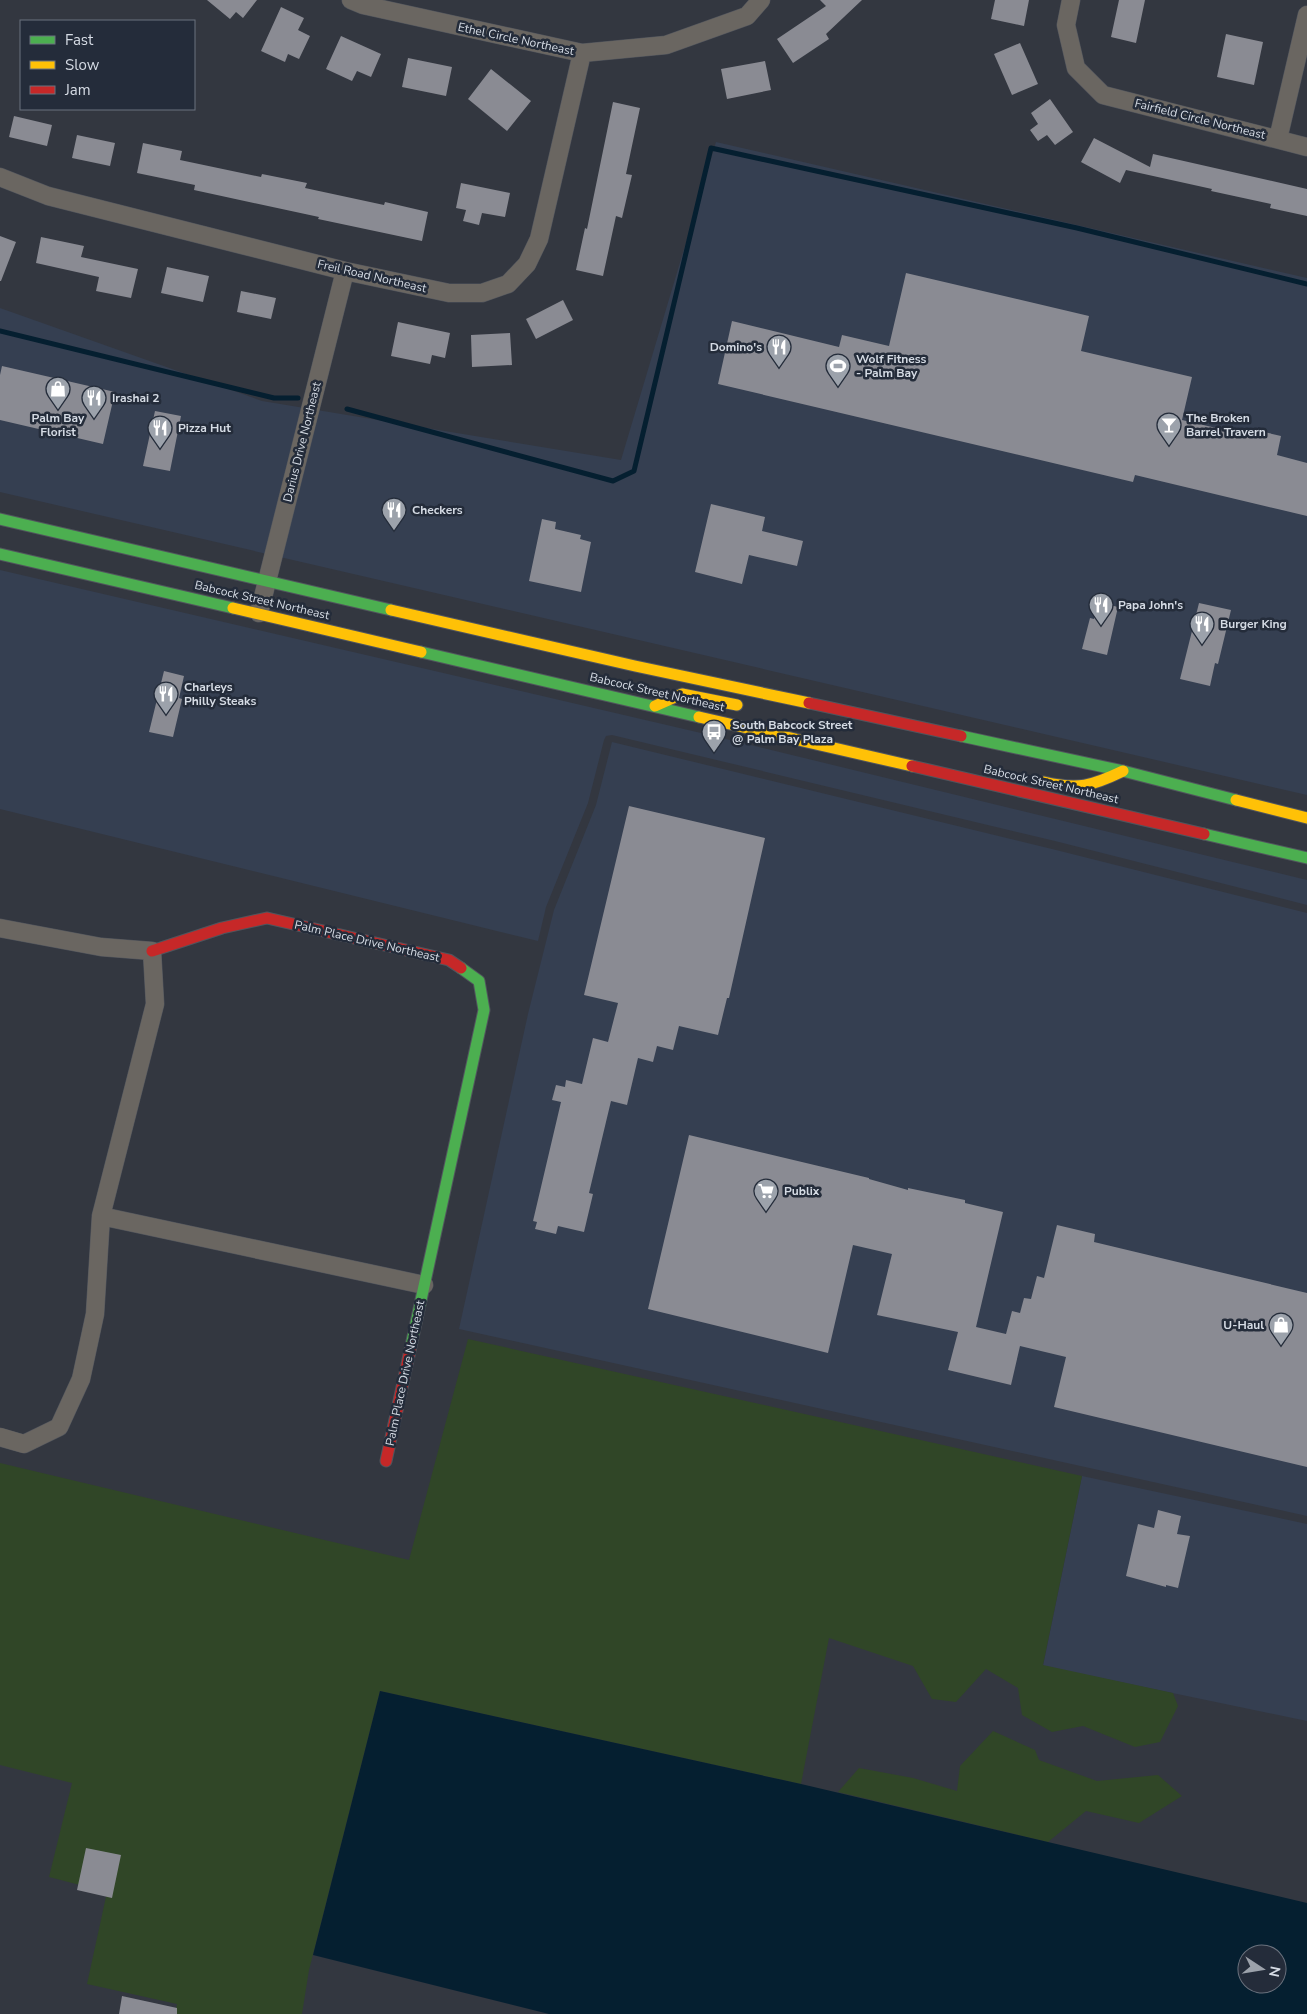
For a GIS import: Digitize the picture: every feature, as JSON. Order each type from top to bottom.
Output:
[{"type":"main road","name":"Babcock Street Northeast","points":[[0,519],[267,580],[642,672],[783,697],[1123,771],[1307,818]]},
{"type":"main road","name":"Babcock Street Northeast","points":[[0,554],[1307,858]]},
{"type":"main road","points":[[556,682],[572,681],[619,687]]},
{"type":"main road","points":[[655,706],[682,694],[752,706],[783,697]]},
{"type":"main road","points":[[1030,779],[1065,787],[1097,784],[1123,771]]},
{"type":"main road","points":[[947,774],[986,772]]},
{"type":"main road","name":"Palm Place Drive Northeast","points":[[152,951],[222,928],[268,918],[450,960],[479,981],[484,1010],[386,1461]]},
{"type":"street","name":"Ethel Circle Northeast","points":[[351,0],[362,6],[582,53],[666,45],[747,16],[761,0]]},
{"type":"street","name":"Fairfield Circle Northeast","points":[[1071,0],[1066,25],[1076,68],[1103,95],[1278,139],[1307,15]]},
{"type":"street","name":"Freil Road Northeast","points":[[0,177],[48,196],[345,271],[449,293],[482,293],[508,284],[527,264],[539,239],[582,53]]},
{"type":"street","points":[[1278,139],[1307,147]]},
{"type":"street","name":"Darius Drive Northeast","points":[[258,613],[345,271]]},
{"type":"street","name":"Palm Place Drive Northeast","points":[[0,928],[101,948],[152,951]]},
{"type":"street","points":[[0,1437],[24,1444],[59,1427],[81,1379],[95,1314],[101,1216],[154,1004],[152,951]]},
{"type":"street","name":"Palm Place Drive Northeast","points":[[101,1216],[424,1285]]},
{"type":"shaded area","points":[[716,142],[1307,278],[1307,795],[0,492],[0,308],[262,401],[621,460]]},
{"type":"shaded area","points":[[0,570],[701,733],[1307,880],[1307,905],[1055,841],[612,735],[606,736],[604,740],[588,803],[546,907],[538,941],[0,809]]},
{"type":"shaded area","points":[[612,742],[1307,913],[1307,1516],[459,1329],[528,1014],[554,910],[596,805]]},
{"type":"shaded area","points":[[1082,1476],[1307,1524],[1307,1721],[1043,1666]]},
{"type":"shaded area","points":[[380,1691],[801,1784],[1307,1903],[1307,2014],[549,2014],[313,1955]]},
{"type":"green space","points":[[468,1339],[1082,1476],[1043,1665],[1173,1693],[1178,1706],[1160,1742],[1135,1747],[1083,1726],[1052,1732],[1022,1715],[1018,1688],[986,1669],[956,1702],[932,1699],[913,1666],[829,1638],[801,1784],[380,1691],[309,1970],[302,2014],[175,2014],[177,2004],[87,1984],[107,1892],[49,1877],[72,1783],[0,1765],[0,1463],[409,1560]]},
{"type":"green space","points":[[993,1731],[1035,1750],[1039,1760],[1097,1781],[1158,1775],[1182,1796],[1139,1823],[1086,1811],[1048,1842],[838,1792],[859,1768],[913,1778],[957,1791],[960,1766]]},
{"type":"building","points":[[207,0],[257,0],[243,18],[236,12],[230,19]]},
{"type":"building","points":[[820,0],[862,0],[826,34],[829,39],[793,63],[777,39],[826,6]]},
{"type":"building","points":[[995,0],[1029,0],[1024,26],[991,19]]},
{"type":"building","points":[[1119,0],[1145,0],[1136,43],[1111,37]]},
{"type":"building","points":[[281,7],[304,18],[298,30],[310,36],[299,59],[288,54],[285,62],[261,51]]},
{"type":"building","points":[[1226,34],[1263,42],[1254,85],[1217,77]]},
{"type":"building","points":[[341,36],[381,54],[371,77],[357,71],[352,81],[326,69]]},
{"type":"building","points":[[1020,43],[1038,84],[1012,95],[994,54]]},
{"type":"building","points":[[408,58],[452,67],[446,96],[402,87]]},
{"type":"building","points":[[765,61],[771,90],[727,99],[721,69]]},
{"type":"building","points":[[491,69],[531,101],[507,131],[468,99]]},
{"type":"building","points":[[1050,99],[1073,132],[1055,145],[1047,135],[1038,141],[1030,130],[1038,124],[1031,113]]},
{"type":"building","points":[[613,102],[640,108],[626,174],[632,175],[622,218],[616,216],[603,276],[576,270],[585,228],[587,229]]},
{"type":"building","points":[[14,116],[52,125],[47,146],[9,137]]},
{"type":"building","points":[[77,135],[115,143],[110,166],[72,158]]},
{"type":"building","points":[[1094,138],[1150,167],[1153,154],[1307,189],[1307,216],[1270,208],[1271,204],[1211,191],[1212,189],[1126,170],[1120,183],[1081,162]]},
{"type":"building","points":[[143,143],[182,151],[180,160],[261,177],[262,174],[307,183],[305,188],[384,205],[385,202],[428,212],[422,241],[194,190],[195,185],[137,173]]},
{"type":"building","points":[[461,183],[510,193],[505,217],[482,213],[479,225],[463,221],[466,210],[456,208]]},
{"type":"building","points":[[0,236],[16,242],[1,281],[0,281]]},
{"type":"building","points":[[41,237],[84,246],[81,257],[138,269],[131,298],[96,291],[99,277],[36,263]]},
{"type":"building","points":[[167,267],[209,276],[203,302],[161,293]]},
{"type":"building","points":[[906,273],[1089,316],[1081,351],[1192,377],[1182,420],[1259,438],[1260,431],[1281,436],[1277,455],[1307,463],[1307,516],[1135,475],[1133,482],[718,384],[732,321],[839,347],[842,335],[889,346]]},
{"type":"building","points":[[241,291],[276,298],[271,319],[237,312]]},
{"type":"building","points":[[563,300],[573,320],[536,339],[526,319]]},
{"type":"building","points":[[398,322],[450,333],[445,358],[432,355],[430,364],[391,356]]},
{"type":"building","points":[[510,333],[512,365],[472,367],[471,335]]},
{"type":"building","points":[[2,366],[115,392],[103,444],[0,420],[0,375]]},
{"type":"building","points":[[155,411],[181,416],[170,471],[143,466]]},
{"type":"building","points":[[711,504],[765,517],[762,531],[803,541],[797,566],[749,555],[742,584],[695,572]]},
{"type":"building","points":[[542,519],[556,522],[555,529],[581,535],[580,539],[591,542],[581,592],[529,581]]},
{"type":"building","points":[[1098,602],[1118,607],[1107,655],[1082,649],[1090,618],[1094,619]]},
{"type":"building","points":[[1199,603],[1231,610],[1218,664],[1215,663],[1210,686],[1180,679]]},
{"type":"building","name":"Charleys Philly Steaks","points":[[164,671],[184,676],[179,698],[182,699],[173,737],[149,732]]},
{"type":"building","points":[[629,806],[765,838],[729,998],[727,998],[718,1035],[679,1026],[673,1050],[657,1046],[653,1062],[638,1058],[627,1105],[611,1101],[589,1193],[593,1194],[584,1232],[558,1226],[556,1234],[535,1229],[537,1222],[533,1221],[561,1102],[552,1100],[556,1085],[565,1087],[566,1080],[582,1084],[593,1038],[608,1042],[618,1003],[584,995]]},
{"type":"building","points":[[689,1135],[869,1178],[908,1190],[908,1188],[965,1200],[965,1203],[1003,1212],[976,1327],[1006,1334],[1012,1311],[1020,1313],[1024,1298],[1031,1299],[1037,1276],[1044,1278],[1057,1225],[1095,1234],[1094,1242],[1307,1293],[1307,1467],[1054,1407],[1066,1357],[1020,1346],[1011,1385],[948,1370],[958,1332],[877,1315],[892,1254],[853,1245],[828,1353],[648,1309]]},
{"type":"building","points":[[1158,1510],[1181,1516],[1177,1534],[1190,1536],[1178,1588],[1166,1585],[1166,1587],[1126,1576],[1138,1524],[1154,1528]]},
{"type":"building","points":[[86,1848],[121,1855],[112,1898],[77,1890]]},
{"type":"building","points":[[122,1996],[177,2008],[177,2014],[119,2014]]},
{"type":"waterway","points":[[347,409],[613,481],[634,471],[711,148],[1077,228],[1307,284]]},
{"type":"waterway","points":[[0,331],[274,398],[298,398]]},
{"type":"traffic: fast","points":[[0,519],[391,610]]},
{"type":"traffic: fast","points":[[0,554],[233,608]]},
{"type":"traffic: fast","points":[[421,652],[699,717]]},
{"type":"traffic: fast","points":[[961,736],[1123,771],[1236,800]]},
{"type":"traffic: fast","points":[[1204,834],[1307,858]]},
{"type":"traffic: fast","points":[[411,1346],[484,1010],[479,981],[461,968]]},
{"type":"traffic: slow","points":[[233,608],[421,652]]},
{"type":"traffic: slow","points":[[391,610],[635,666],[809,703]]},
{"type":"traffic: slow","points":[[655,706],[682,694],[737,705]]},
{"type":"traffic: slow","points":[[699,717],[912,766]]},
{"type":"traffic: slow","points":[[1044,782],[1066,786],[1085,785],[1123,771]]},
{"type":"traffic: slow","points":[[1236,800],[1307,818]]},
{"type":"traffic: jam","points":[[809,703],[961,736]]},
{"type":"traffic: jam","points":[[912,766],[1204,834]]},
{"type":"traffic: jam","points":[[152,951],[222,928],[267,918],[449,960],[461,968]]},
{"type":"traffic: jam","points":[[386,1461],[411,1346]]},
{"type":"place","name":"Domino's","points":[[779,368]]},
{"type":"place","name":"Wolf Fitness - Palm Bay","points":[[838,387]]},
{"type":"place","name":"Palm Bay Florist","points":[[58,410]]},
{"type":"place","name":"Irashai 2","points":[[94,419]]},
{"type":"place","name":"The Broken Barrel Travern","points":[[1169,446]]},
{"type":"place","name":"Pizza Hut","points":[[160,449]]},
{"type":"place","name":"Checkers","points":[[394,531]]},
{"type":"place","name":"Papa John's","points":[[1101,626]]},
{"type":"place","name":"Burger King","points":[[1202,645]]},
{"type":"place","name":"Charleys Philly Steaks","points":[[166,715]]},
{"type":"place","name":"South Babcock Street @ Palm Bay Plaza","points":[[714,753]]},
{"type":"place","name":"Publix","points":[[766,1212]]},
{"type":"place","name":"U-Haul","points":[[1281,1346]]}]
